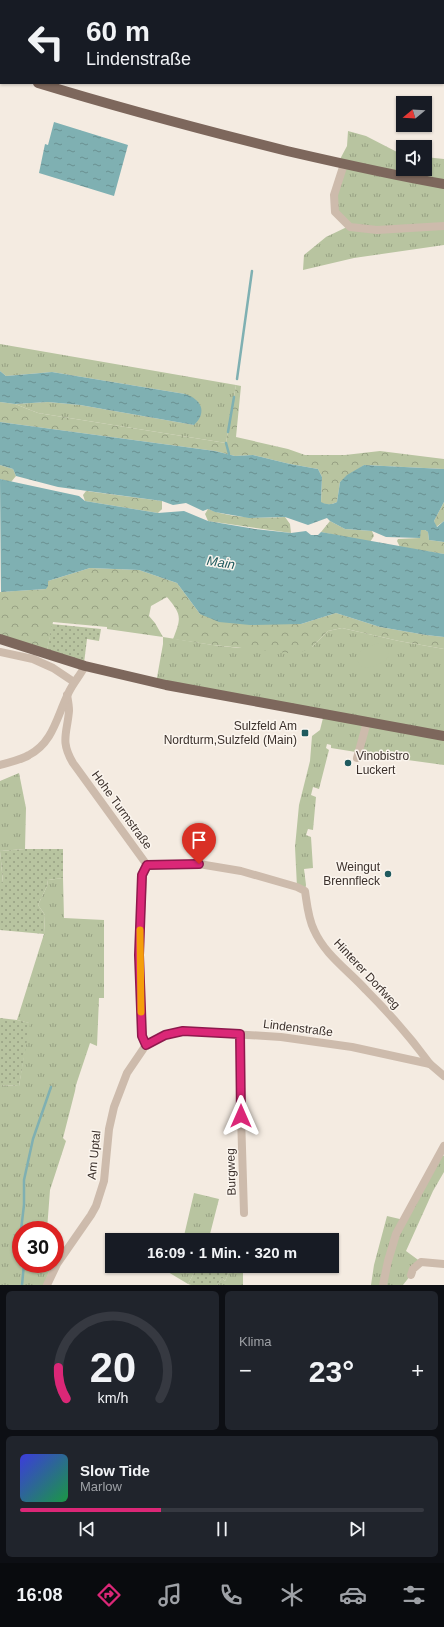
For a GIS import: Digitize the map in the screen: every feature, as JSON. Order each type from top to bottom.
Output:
[{"type":"main road","points":[[41,84],[185,126],[344,164],[444,184]]},
{"type":"main road","points":[[0,639],[85,666],[174,686],[444,736]]},
{"type":"street","points":[[344,164],[334,194],[335,212],[350,226],[377,230],[444,226]]},
{"type":"street","points":[[0,652],[33,659],[53,668],[74,682]]},
{"type":"street","points":[[0,765],[29,755],[41,747],[50,737],[67,695],[85,666]]},
{"type":"street","name":"Hohe Turmstraße","points":[[67,695],[69,709],[64,740],[66,750],[73,763],[147,865],[199,864],[241,871],[297,887],[305,891]]},
{"type":"street","points":[[357,758],[366,722]]},
{"type":"street","points":[[146,1045],[142,1036],[139,955],[142,875],[147,865]]},
{"type":"street","name":"Hinterer Dorfweg","points":[[305,891],[312,926],[327,951],[366,989],[430,1064]]},
{"type":"street","name":"Lindenstraße","points":[[146,1045],[165,1035],[183,1031],[281,1037],[352,1047],[430,1064],[444,1076]]},
{"type":"street","name":"Burgweg","points":[[240,1034],[244,1213]]},
{"type":"street","name":"Am Uptal","points":[[47,1285],[57,1264],[96,1206],[104,1181],[109,1129],[114,1107],[127,1073],[146,1045]]},
{"type":"street","points":[[383,1285],[396,1234],[444,1148]]},
{"type":"street","points":[[411,1275],[413,1269],[421,1262],[444,1264]]},
{"type":"green space","points":[[348,131],[366,136],[396,151],[396,176],[432,176],[432,158],[444,159],[444,245],[354,258],[303,270],[304,255],[326,237],[349,226],[335,212],[334,195],[344,164],[338,163],[347,146]]},
{"type":"green space","points":[[0,344],[236,385],[226,443],[38,413],[15,404],[48,402],[80,405],[194,425],[185,394],[52,372],[6,376],[0,371]]},
{"type":"green space","points":[[236,385],[241,386],[236,437],[288,449],[305,455],[345,455],[380,451],[444,459],[444,469],[364,465],[340,482],[337,502],[328,504],[321,503],[322,477],[318,469],[253,455],[235,456],[215,451],[0,422],[0,402],[15,404],[38,413],[226,443]]},
{"type":"green space","points":[[0,465],[13,469],[16,476],[11,482],[0,479]]},
{"type":"green space","points":[[86,491],[162,501],[162,509],[158,513],[85,501],[83,495]]},
{"type":"green space","points":[[444,502],[444,521],[436,527],[434,521]]},
{"type":"green space","points":[[208,509],[227,515],[256,518],[285,517],[290,524],[291,533],[208,521],[205,514]]},
{"type":"green space","points":[[330,521],[345,529],[372,531],[374,536],[370,542],[321,532]]},
{"type":"green space","points":[[421,530],[428,532],[429,540],[444,542],[444,554],[400,547],[397,541],[398,539],[419,538]]},
{"type":"green space","points":[[90,568],[139,570],[177,583],[200,614],[301,624],[336,613],[380,627],[444,637],[444,649],[399,641],[342,628],[328,631],[312,647],[297,654],[173,639],[178,626],[179,616],[167,597],[151,606],[149,616],[163,637],[107,629],[107,627],[53,622],[47,651],[0,636],[0,592],[46,589],[48,581]]},
{"type":"green space","points":[[52,624],[101,629],[99,641],[87,639],[84,663],[47,651]]},
{"type":"green space","points":[[342,628],[399,641],[444,649],[444,765],[393,758],[394,752],[388,751],[387,757],[331,748],[331,745],[327,744],[326,748],[329,750],[319,789],[313,787],[311,795],[316,797],[313,830],[308,829],[306,835],[311,837],[313,868],[304,869],[306,885],[305,891],[297,887],[295,847],[299,805],[310,761],[312,736],[320,730],[324,714],[156,683],[163,637],[239,648],[312,647],[328,631]]},
{"type":"green space","points":[[378,643],[383,644],[386,647],[389,656],[377,665],[365,668],[362,667],[357,659],[360,652],[365,648]]},
{"type":"green space","points":[[19,773],[26,808],[25,849],[0,851],[0,781]]},
{"type":"green space","points":[[25,849],[63,849],[63,878],[48,880],[47,886],[38,905],[45,915],[44,934],[0,930],[0,883],[3,882],[0,851]]},
{"type":"green space","points":[[0,851],[3,883],[0,883]]},
{"type":"green space","points":[[63,878],[64,918],[104,920],[104,998],[99,998],[97,1046],[90,1043],[76,1085],[63,1138],[66,1141],[50,1190],[48,1221],[12,1221],[12,1273],[49,1273],[44,1285],[0,1285],[0,1085],[19,1086],[29,1023],[17,1020],[44,934],[45,915],[38,905],[47,886],[48,880]]},
{"type":"green space","points":[[0,1018],[30,1023],[19,1086],[0,1085]]},
{"type":"green space","points":[[441,1154],[444,1156],[444,1172],[433,1191],[406,1251],[421,1262],[403,1285],[371,1285],[374,1265],[387,1216],[404,1220]]},
{"type":"green space","points":[[194,1193],[219,1199],[210,1233],[185,1233]]},
{"type":"green space","points":[[170,1273],[194,1273],[188,1284]]},
{"type":"green space","points":[[194,1273],[229,1273],[225,1281],[222,1278],[217,1285],[188,1284]]},
{"type":"green space","points":[[229,1273],[243,1273],[243,1285],[217,1285],[222,1278],[225,1281]]},
{"type":"water","points":[[54,122],[128,145],[114,196],[39,173],[45,144],[48,145]]},
{"type":"water","points":[[0,371],[6,376],[52,372],[185,394],[191,396],[199,403],[202,411],[194,425],[80,405],[48,402],[15,404],[0,402]]},
{"type":"water","points":[[0,422],[215,451],[235,456],[253,455],[318,469],[322,477],[321,502],[327,504],[337,502],[340,482],[347,475],[364,465],[444,469],[444,502],[434,521],[437,527],[444,521],[444,542],[429,540],[428,532],[425,530],[421,530],[420,538],[386,537],[372,531],[345,529],[327,518],[308,525],[285,517],[249,518],[215,512],[208,509],[203,511],[186,503],[173,505],[162,501],[58,487],[16,476],[13,469],[0,465]]},
{"type":"water","name":"Main","points":[[0,479],[79,496],[85,501],[158,513],[184,511],[208,521],[255,529],[291,533],[306,531],[311,535],[318,535],[321,532],[444,554],[444,637],[380,627],[336,613],[301,624],[250,625],[219,622],[200,614],[177,583],[139,570],[90,568],[48,581],[48,586],[46,589],[1,592]]},
{"type":"waterway","points":[[237,379],[252,271]]},
{"type":"waterway","points":[[228,432],[234,397]]},
{"type":"waterway","points":[[226,443],[229,454]]},
{"type":"waterway","points":[[22,1221],[24,1180],[33,1139],[51,1087]]},
{"type":"waterway","points":[[22,1285],[23,1273]]},
{"type":"slow traffic","points":[[140,930],[139,955],[141,1012]]},
{"type":"place","name":"Sulzfeld Am Nordturm,Sulzfeld (Main)","points":[[305,733]]},
{"type":"place","name":"Vinobistro Luckert","points":[[348,763]]},
{"type":"place","name":"Weingut Brennfleck","points":[[388,874]]},
{"type":"route","points":[[199,864],[147,865],[142,875],[139,955],[142,1036],[146,1045],[165,1035],[183,1031],[240,1034],[241,1116]]}]
